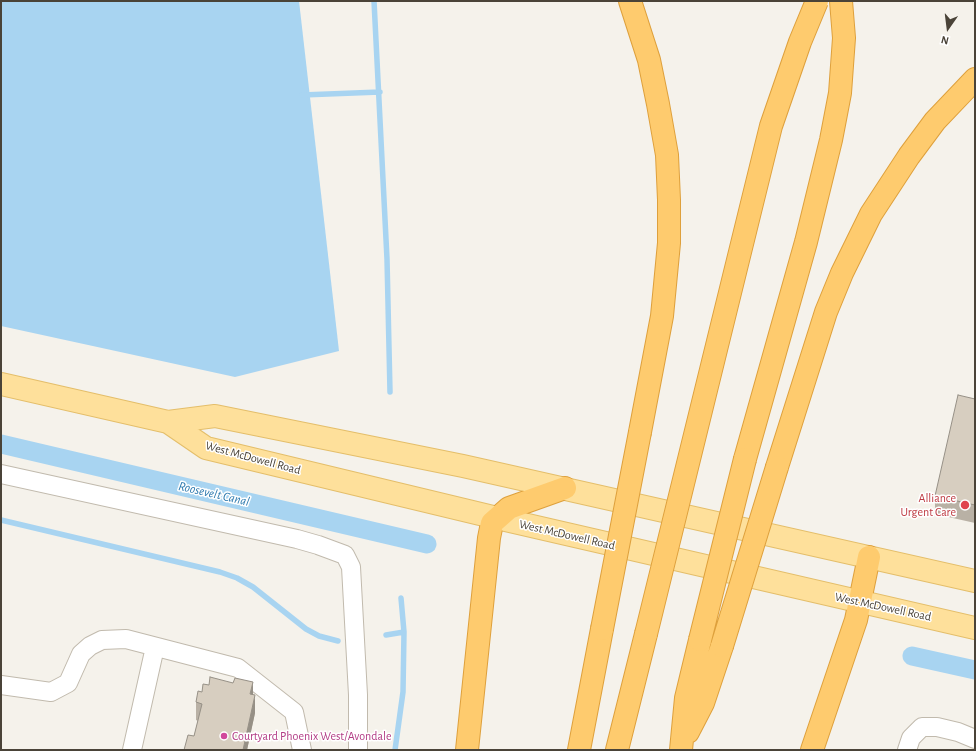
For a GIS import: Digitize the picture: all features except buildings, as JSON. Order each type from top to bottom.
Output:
[{"type":"highway","points":[[579,750],[662,316],[669,243],[667,155],[649,60],[630,1]]},
{"type":"highway","points":[[617,750],[771,126],[795,55],[817,1]]},
{"type":"highway","points":[[681,748],[686,698],[700,640],[745,459],[806,242],[831,140],[840,93],[844,38],[841,1]]},
{"type":"highway","points":[[681,748],[702,703],[722,646],[826,312],[842,273],[871,214],[909,156],[935,121],[975,79]]},
{"type":"highway","points":[[467,750],[489,538],[492,523],[509,508],[565,488]]},
{"type":"highway","points":[[812,750],[856,620],[869,557]]},
{"type":"main road","name":"West McDowell Road","points":[[1,384],[168,422],[215,416],[565,488],[975,581]]},
{"type":"main road","name":"West McDowell Road","points":[[168,422],[206,448],[497,518],[975,628]]},
{"type":"lane","points":[[1,474],[297,539],[345,555],[351,567],[358,695],[358,750]]},
{"type":"lane","points":[[1,685],[51,692],[68,683],[81,654],[90,646],[102,640],[126,639],[238,668],[294,712],[302,750]]},
{"type":"lane","points":[[132,750],[155,646]]},
{"type":"lane","points":[[907,750],[910,738],[922,727],[937,727],[958,732],[975,739]]},
{"type":"water","points":[[1,1],[299,1],[339,351],[235,377],[1,326]]},
{"type":"waterway","points":[[374,1],[387,259],[390,392]]},
{"type":"waterway","points":[[302,95],[380,92]]},
{"type":"waterway","name":"Roosevelt Canal","points":[[1,444],[427,544]]},
{"type":"waterway","points":[[1,520],[220,572],[237,578],[253,587],[306,629],[319,636],[338,641]]},
{"type":"waterway","points":[[395,750],[403,692],[404,632],[401,598]]},
{"type":"waterway","points":[[386,635],[404,632]]},
{"type":"waterway","name":"Roosevelt Canal","points":[[912,656],[975,670]]},
{"type":"place","name":"Alliance Urgent Care","points":[[965,505]]},
{"type":"place","name":"Courtyard Phoenix West/Avondale","points":[[224,736]]}]
